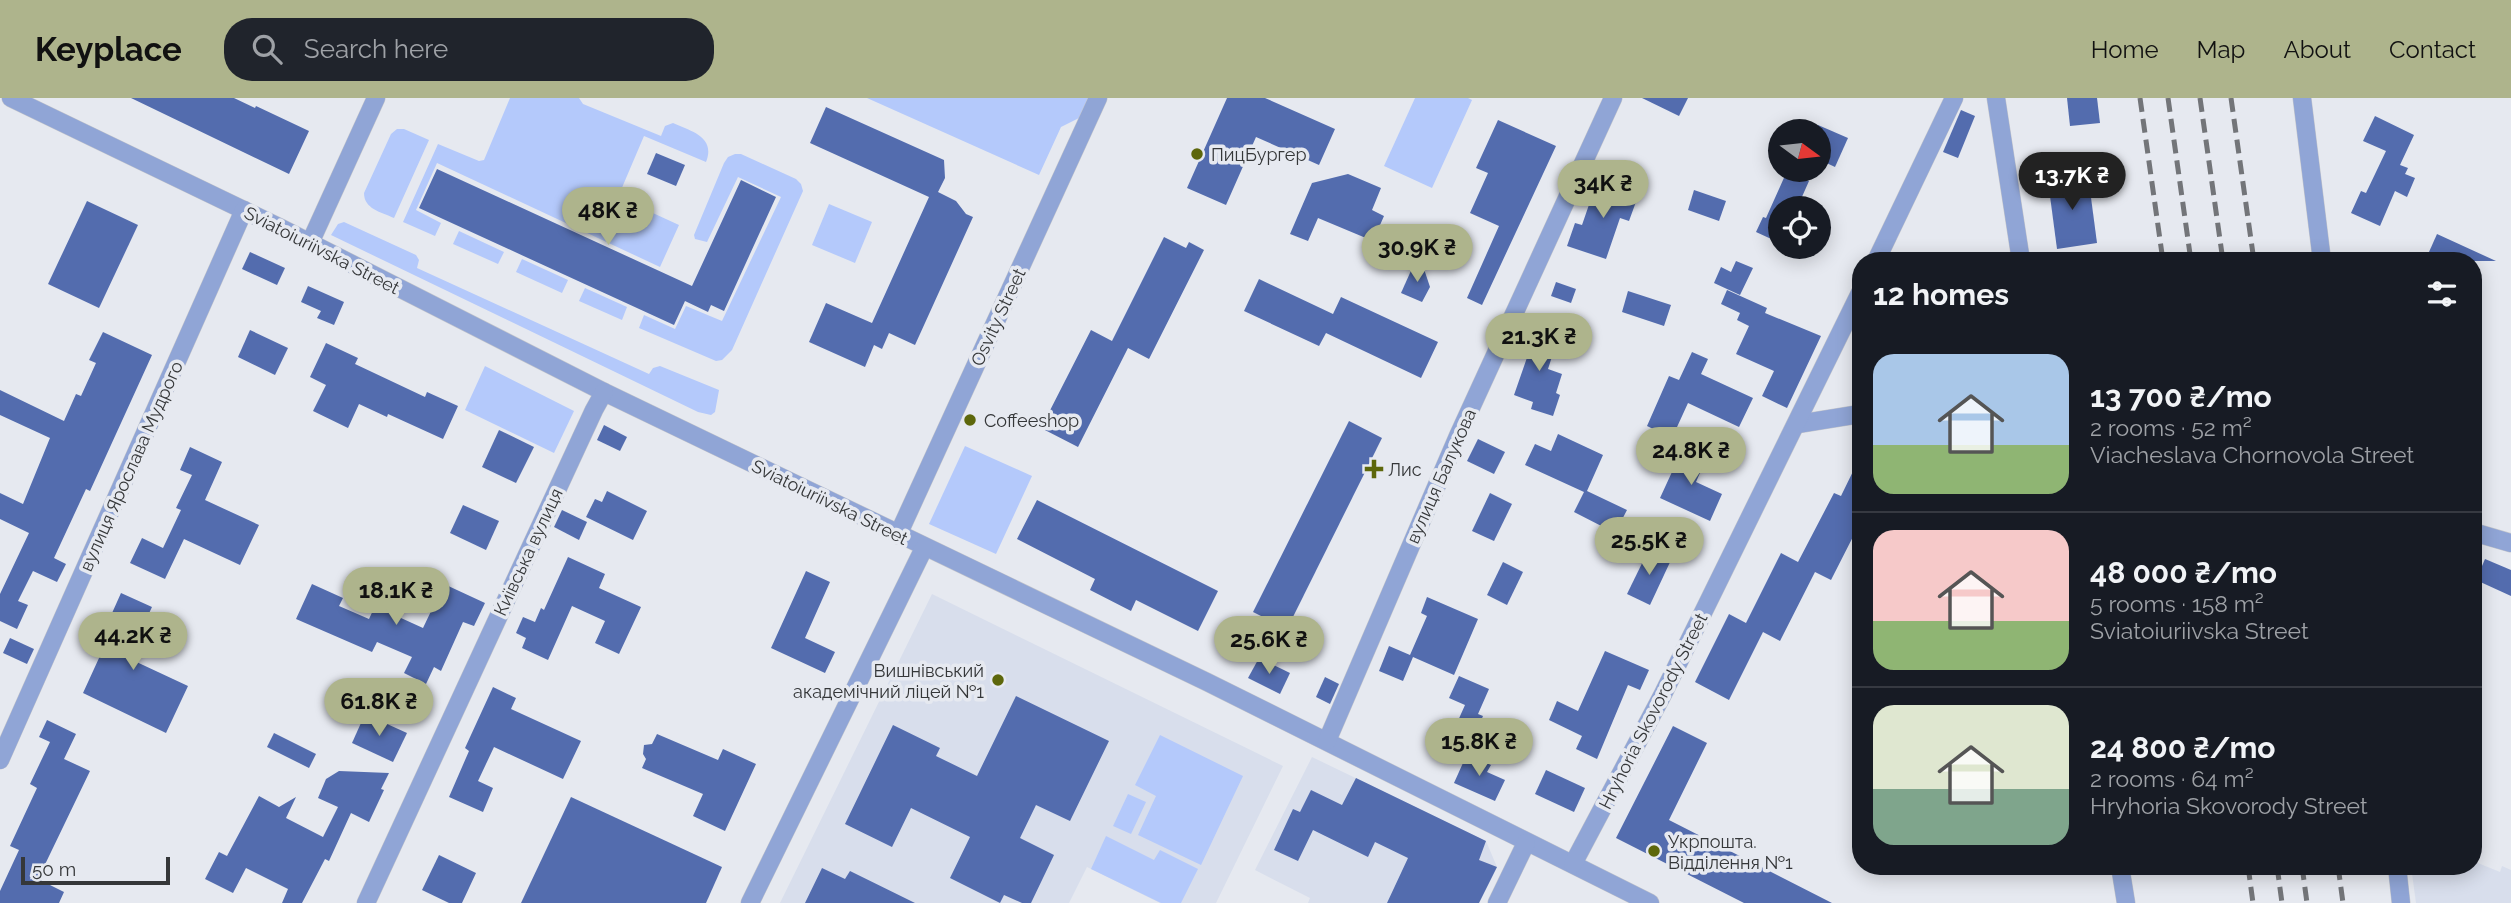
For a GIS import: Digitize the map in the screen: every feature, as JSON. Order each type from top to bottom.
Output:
[{"type":"street","name":"Sviatoiuriivska Street","points":[[12,98],[244,210],[604,392],[1327,741],[1650,903]]},
{"type":"street","points":[[310,243],[376,98]]},
{"type":"street","name":"Osvity Street","points":[[898,535],[1098,98]]},
{"type":"street","name":"вулиця Балукова","points":[[1327,741],[1458,436],[1613,98]]},
{"type":"street","points":[[1880,252],[1954,98]]},
{"type":"street","points":[[1996,98],[2020,252]]},
{"type":"street","points":[[2302,98],[2321,252]]},
{"type":"street","name":"вулиця Ярослава Мудрого","points":[[0,760],[244,210]]},
{"type":"street","name":"Hryhoria Skovorody Street","points":[[1573,864],[1663,694],[1852,310]]},
{"type":"street","name":"Київська вулиця","points":[[366,903],[604,392]]},
{"type":"street","points":[[1798,424],[1852,415]]},
{"type":"street","points":[[2482,535],[2511,543]]},
{"type":"street","points":[[750,903],[924,548]]},
{"type":"street","points":[[1497,903],[1526,843]]},
{"type":"street","points":[[2121,875],[2126,903]]},
{"type":"street","points":[[2398,875],[2401,903]]},
{"type":"shaded area","points":[[510,98],[579,98],[583,104],[661,136],[665,126],[673,123],[694,132],[705,141],[708,146],[706,162],[644,136],[618,197],[679,225],[660,267],[437,163],[416,210],[441,223],[435,236],[403,222],[438,144],[479,161],[484,160]]},
{"type":"shaded area","points":[[867,98],[1088,98],[1079,118],[1061,127],[1039,175]]},
{"type":"shaded area","points":[[1415,98],[1472,100],[1432,188],[1384,166]]},
{"type":"shaded area","points":[[397,129],[404,129],[429,140],[394,218],[370,206],[364,193],[391,134]]},
{"type":"shaded area","points":[[741,154],[796,179],[803,191],[732,350],[722,360],[716,361],[639,328],[644,315],[675,329],[686,306],[722,321],[781,197],[738,177],[707,242],[695,239],[694,235],[724,163],[728,157]]},
{"type":"shaded area","points":[[829,204],[872,222],[855,263],[812,245]]},
{"type":"shaded area","points":[[344,222],[416,255],[419,260],[417,268],[649,374],[653,368],[660,366],[719,390],[715,412],[711,415],[698,412],[331,235],[338,224]]},
{"type":"shaded area","points":[[459,231],[504,252],[498,264],[453,244]]},
{"type":"shaded area","points":[[522,259],[568,280],[562,293],[516,272]]},
{"type":"shaded area","points":[[585,288],[627,307],[622,320],[579,301]]},
{"type":"shaded area","points":[[485,366],[574,411],[554,453],[465,410]]},
{"type":"shaded area","points":[[965,446],[1032,476],[996,554],[929,524]]},
{"type":"shaded area","name":"Вишнівський академічний ліцей №1","points":[[932,594],[1283,766],[1216,903],[1160,903],[1087,867],[1069,903],[780,903]]},
{"type":"shaded area","points":[[1160,735],[1243,776],[1201,865],[1138,835],[1156,796],[1135,785]]},
{"type":"shaded area","points":[[1312,757],[1486,841],[1497,867],[1479,903],[1308,903],[1310,898],[1255,870]]},
{"type":"shaded area","points":[[1128,794],[1146,802],[1131,834],[1113,826]]},
{"type":"shaded area","points":[[1106,836],[1154,860],[1160,850],[1198,869],[1181,903],[1161,903],[1091,869]]},
{"type":"shaded area","points":[[2482,865],[2500,872],[2502,866],[2511,870],[2511,903],[2416,903],[2412,875],[2482,875]]},
{"type":"building","points":[[131,98],[234,98],[309,131],[289,174]]},
{"type":"building","points":[[1227,98],[1265,98],[1335,129],[1319,165],[1256,137],[1226,205],[1187,188]]},
{"type":"building","points":[[1642,98],[1688,98],[1679,116]]},
{"type":"building","points":[[2067,98],[2097,98],[2100,123],[2070,126]]},
{"type":"building","points":[[826,107],[944,160],[945,178],[938,192],[956,201],[966,214],[973,217],[915,345],[889,333],[882,349],[874,345],[865,367],[809,342],[826,303],[872,323],[929,197],[810,143]]},
{"type":"building","points":[[1961,110],[1975,116],[1958,158],[1943,152]]},
{"type":"building","points":[[2375,116],[2414,135],[2400,165],[2408,168],[2405,174],[2415,178],[2407,197],[2395,191],[2380,226],[2351,213],[2361,191],[2366,193],[2386,151],[2363,141]]},
{"type":"building","points":[[1498,120],[1556,146],[1482,305],[1467,298],[1499,226],[1470,213],[1488,173],[1476,168]]},
{"type":"building","points":[[1831,131],[1848,138],[1835,167],[1831,165]]},
{"type":"building","points":[[656,153],[685,165],[676,186],[647,174]]},
{"type":"building","points":[[437,169],[692,286],[741,180],[776,197],[724,311],[711,305],[708,312],[685,301],[674,325],[419,208]]},
{"type":"building","points":[[1348,174],[1381,188],[1372,210],[1384,216],[1373,241],[1318,218],[1308,241],[1290,234],[1312,183]]},
{"type":"building","points":[[2088,175],[2097,243],[2057,249],[2048,181]]},
{"type":"building","points":[[1612,177],[1630,184],[1626,196],[1637,199],[1629,221],[1620,218],[1606,259],[1567,246],[1575,223],[1582,225],[1592,196],[1604,200]]},
{"type":"building","points":[[1782,182],[1809,182],[1802,196],[1776,196]]},
{"type":"building","points":[[1694,190],[1726,201],[1719,221],[1688,210]]},
{"type":"building","points":[[87,201],[138,225],[99,308],[48,284]]},
{"type":"building","points":[[1768,214],[1768,238],[1756,232],[1763,217],[1766,218]]},
{"type":"building","points":[[2437,234],[2476,252],[2429,252]]},
{"type":"building","points":[[1164,237],[1186,248],[1189,242],[1204,250],[1149,359],[1128,348],[1078,447],[1041,428],[1091,330],[1112,341]]},
{"type":"building","points":[[250,252],[285,268],[277,285],[242,269]]},
{"type":"building","points":[[2482,255],[2496,261],[2482,261]]},
{"type":"building","points":[[1736,261],[1753,268],[1740,295],[1714,283],[1721,267],[1731,272]]},
{"type":"building","points":[[1414,264],[1424,269],[1430,287],[1422,302],[1401,293]]},
{"type":"building","points":[[1259,279],[1333,314],[1341,297],[1438,342],[1421,378],[1326,333],[1319,346],[1244,311]]},
{"type":"building","points":[[1556,282],[1576,289],[1571,303],[1551,296]]},
{"type":"building","points":[[308,286],[344,302],[334,325],[317,318],[321,311],[301,302]]},
{"type":"building","points":[[1727,290],[1767,308],[1765,313],[1821,336],[1787,408],[1762,396],[1774,371],[1736,354],[1749,326],[1737,320],[1740,313],[1721,304]]},
{"type":"building","points":[[1628,291],[1671,305],[1664,326],[1622,312]]},
{"type":"building","points":[[1527,327],[1558,338],[1548,369],[1562,374],[1556,393],[1560,395],[1553,416],[1531,409],[1533,402],[1514,395],[1530,349],[1521,346]]},
{"type":"building","points":[[250,330],[288,348],[275,375],[238,357]]},
{"type":"building","points":[[103,332],[152,355],[90,491],[86,489],[54,558],[66,564],[57,582],[33,571],[18,601],[28,605],[17,629],[0,621],[0,594],[29,533],[0,519],[0,493],[23,504],[50,438],[0,415],[0,390],[64,421],[76,394],[81,396],[96,363],[89,360]]},
{"type":"building","points":[[326,343],[358,358],[355,364],[425,397],[427,392],[458,406],[443,439],[359,404],[348,428],[313,411],[326,385],[310,377]]},
{"type":"building","points":[[1692,352],[1708,359],[1701,374],[1753,398],[1739,427],[1688,403],[1672,438],[1647,426],[1669,376],[1679,380]]},
{"type":"building","points":[[1349,421],[1382,438],[1287,629],[1253,612]]},
{"type":"building","points":[[604,425],[627,437],[620,451],[597,440]]},
{"type":"building","points":[[499,430],[534,447],[516,483],[482,467]]},
{"type":"building","points":[[1558,434],[1603,455],[1587,491],[1627,510],[1615,533],[1574,512],[1584,492],[1525,465],[1535,444],[1551,451]]},
{"type":"building","points":[[1478,439],[1505,452],[1494,474],[1467,461]]},
{"type":"building","points":[[190,447],[222,462],[205,500],[259,525],[240,565],[184,539],[165,579],[130,563],[142,538],[163,548],[181,510],[176,508],[192,475],[180,470]]},
{"type":"building","points":[[1683,448],[1706,459],[1696,482],[1722,494],[1710,521],[1660,498]]},
{"type":"building","points":[[1852,473],[1852,539],[1831,580],[1815,572],[1780,641],[1763,632],[1729,700],[1695,682],[1729,614],[1746,623],[1781,553],[1798,562],[1834,493],[1841,496]]},
{"type":"building","points":[[607,491],[647,511],[633,540],[586,517],[595,499],[602,502]]},
{"type":"building","points":[[1490,493],[1512,504],[1494,541],[1472,531]]},
{"type":"building","points":[[1037,500],[1218,591],[1198,631],[1136,600],[1131,611],[1090,590],[1095,579],[1017,539]]},
{"type":"building","points":[[463,505],[499,521],[486,550],[450,533]]},
{"type":"building","points":[[562,510],[587,522],[579,540],[554,527]]},
{"type":"building","points":[[1649,549],[1671,560],[1650,605],[1627,594]]},
{"type":"building","points":[[568,557],[605,574],[599,588],[641,607],[619,654],[595,643],[605,621],[572,606],[548,660],[522,648],[526,638],[516,633],[523,617],[535,622],[541,608],[544,610]]},
{"type":"building","points":[[2485,559],[2511,570],[2511,596],[2482,583]]},
{"type":"building","points":[[1503,562],[1523,572],[1507,605],[1487,595]]},
{"type":"building","points":[[806,571],[830,582],[805,638],[835,652],[825,673],[771,648]]},
{"type":"building","points":[[312,584],[343,598],[339,606],[369,619],[376,604],[423,628],[444,584],[485,603],[474,626],[463,622],[441,671],[434,667],[426,684],[404,673],[412,657],[377,642],[372,652],[296,619]]},
{"type":"building","points":[[121,593],[152,607],[128,658],[188,686],[166,733],[83,693],[110,634],[104,631]]},
{"type":"building","points":[[1427,597],[1478,619],[1454,675],[1413,657],[1403,681],[1379,671],[1389,646],[1410,655],[1427,616],[1421,613]]},
{"type":"building","points":[[10,638],[34,649],[27,664],[3,653]]},
{"type":"building","points":[[1605,651],[1649,670],[1640,690],[1628,685],[1597,759],[1576,749],[1582,736],[1549,720],[1557,701],[1578,711]]},
{"type":"building","points":[[1259,658],[1290,673],[1280,694],[1248,678]]},
{"type":"building","points":[[1459,676],[1489,689],[1478,714],[1483,716],[1464,761],[1444,752],[1465,705],[1449,698]]},
{"type":"building","points":[[1325,677],[1339,684],[1330,704],[1316,697]]},
{"type":"building","points":[[493,687],[516,698],[511,709],[581,741],[563,779],[494,747],[478,781],[493,788],[483,812],[449,797],[469,751],[465,748]]},
{"type":"building","points":[[1016,696],[1109,741],[1070,821],[1036,805],[1020,838],[1054,855],[1031,903],[1022,903],[1004,895],[1000,903],[950,878],[970,837],[911,808],[892,847],[845,824],[893,725],[940,748],[936,756],[977,776]]},
{"type":"building","points":[[365,714],[407,733],[393,762],[352,743]]},
{"type":"building","points":[[47,720],[76,734],[64,759],[90,771],[38,879],[64,892],[59,903],[0,903],[0,891],[19,850],[10,846],[37,788],[30,784],[50,742],[39,737]]},
{"type":"building","points":[[1673,726],[1707,743],[1669,820],[1832,903],[1744,903],[1616,838]]},
{"type":"building","points":[[274,733],[316,754],[309,768],[267,747]]},
{"type":"building","points":[[657,734],[718,760],[723,749],[756,764],[725,831],[693,816],[703,794],[642,768],[646,759],[643,754],[644,745],[652,744]]},
{"type":"building","points":[[1467,754],[1491,765],[1487,772],[1505,780],[1495,801],[1454,783]]},
{"type":"building","points":[[1546,770],[1585,788],[1574,812],[1535,794]]},
{"type":"building","points":[[339,771],[389,773],[369,822],[351,813],[329,861],[325,859],[302,903],[282,903],[288,889],[246,868],[233,893],[205,879],[219,852],[227,856],[259,796],[279,807],[296,797],[286,818],[323,837],[338,807],[318,798],[326,779]]},
{"type":"building","points":[[1356,778],[1486,841],[1479,860],[1497,867],[1479,903],[1387,903],[1408,858],[1375,842],[1368,857],[1313,830],[1298,861],[1274,850],[1293,809],[1300,812],[1311,790],[1342,805]]},
{"type":"building","points":[[571,797],[722,867],[706,903],[521,903]]},
{"type":"building","points":[[439,855],[476,873],[462,903],[449,903],[422,890]]},
{"type":"building","points":[[822,868],[845,879],[850,871],[915,903],[805,903]]},
{"type":"railway","points":[[2140,98],[2162,252]]},
{"type":"railway","points":[[2168,98],[2190,252]]},
{"type":"railway","points":[[2200,98],[2222,252]]},
{"type":"railway","points":[[2231,98],[2253,252]]},
{"type":"railway","points":[[2249,875],[2253,903]]},
{"type":"railway","points":[[2278,875],[2282,903]]},
{"type":"railway","points":[[2303,875],[2307,903]]},
{"type":"railway","points":[[2339,875],[2343,903]]},
{"type":"place","name":"ПицБургер","points":[[1197,154]]},
{"type":"place","name":"Coffeeshop","points":[[970,420]]},
{"type":"place","name":"Лис","points":[[1374,469]]},
{"type":"place","name":"Вишнівський академічний ліцей №1","points":[[998,680]]},
{"type":"place","name":"Укрпошта. Відділення №1","points":[[1654,851]]}]
